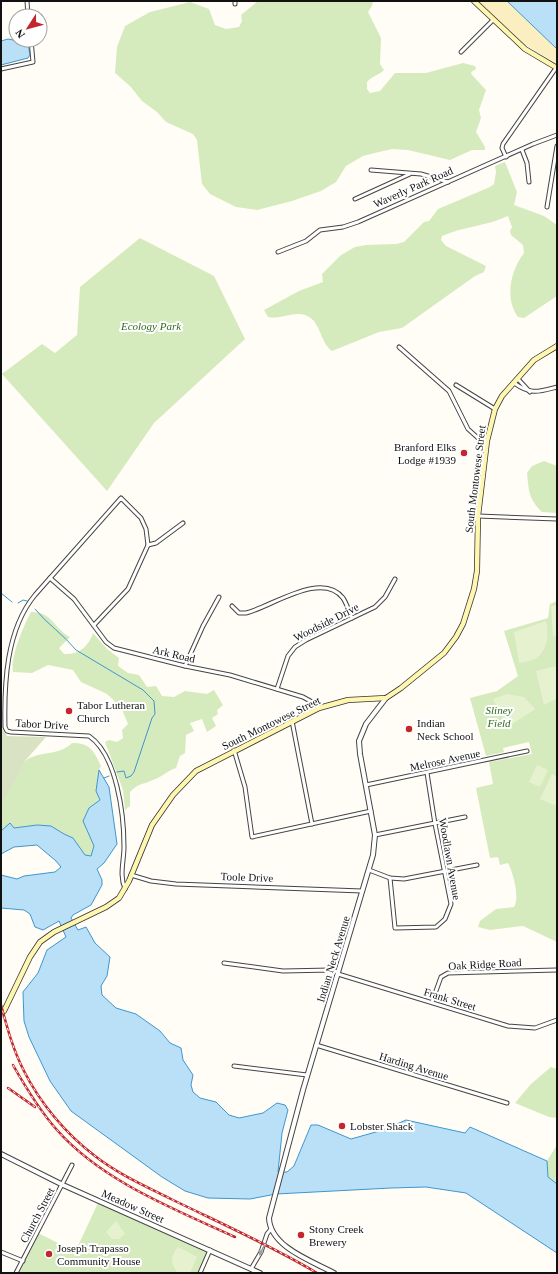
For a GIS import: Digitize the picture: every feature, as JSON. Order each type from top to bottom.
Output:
[{"type":"main road","points":[[474,1],[492,20],[525,49],[556,68]]},
{"type":"main road","name":"South Montowese Street","points":[[4,1011],[32,952],[40,942],[60,929],[110,905],[119,898],[125,889],[148,831],[176,792],[196,771],[234,750],[319,708],[348,700],[386,698],[401,688],[444,653],[458,634],[469,608],[474,589],[477,571],[478,516],[488,441],[495,409],[502,396],[534,360],[557,346]]},
{"type":"street","points":[[462,52],[492,20]]},
{"type":"street","points":[[1,69],[33,62],[32,48]]},
{"type":"street","points":[[506,157],[502,148],[503,144],[556,68]]},
{"type":"street","name":"Waverly Park Road","points":[[278,252],[306,242],[320,230],[337,228],[358,222],[557,136]]},
{"type":"street","points":[[547,207],[557,146]]},
{"type":"street","points":[[522,150],[527,163],[529,182]]},
{"type":"street","points":[[371,170],[421,174],[448,182]]},
{"type":"street","points":[[355,199],[411,174]]},
{"type":"street","points":[[399,347],[449,391],[468,429],[478,438],[488,441]]},
{"type":"street","points":[[516,381],[530,392],[557,387]]},
{"type":"street","points":[[456,385],[495,409]]},
{"type":"street","name":"Tabor Drive","points":[[125,889],[121,875],[124,847],[118,790],[98,742],[89,736],[7,731],[5,727],[4,703],[10,649],[31,599],[121,498],[141,518],[146,529],[148,545]]},
{"type":"street","points":[[478,516],[557,519]]},
{"type":"street","points":[[94,625],[128,589],[148,545],[156,543],[183,522]]},
{"type":"street","name":"Ark Road","points":[[50,578],[74,599],[106,642],[114,648],[185,666],[230,674],[277,688],[309,700],[319,708]]},
{"type":"street","name":"Woodside Drive","points":[[277,688],[288,656],[295,647],[306,640],[370,610],[382,601],[395,578]]},
{"type":"street","points":[[232,606],[239,613],[247,613],[306,590],[323,587],[333,590],[341,597],[352,618]]},
{"type":"street","points":[[185,666],[203,626],[219,597]]},
{"type":"street","name":"Indian Neck Avenue","points":[[251,1269],[271,1230],[269,1218],[307,1075],[374,849],[371,811],[360,754],[359,741],[366,724],[386,698]]},
{"type":"street","points":[[292,721],[312,824]]},
{"type":"street","points":[[234,750],[245,786],[252,837],[371,811]]},
{"type":"street","name":"Melrose Avenue","points":[[366,785],[527,751]]},
{"type":"street","name":"Woodlawn Avenue","points":[[390,878],[394,928],[436,927],[445,919],[451,904],[435,824],[427,773]]},
{"type":"street","points":[[374,835],[465,817]]},
{"type":"street","points":[[369,870],[390,878],[404,880],[477,865]]},
{"type":"street","name":"Toole Drive","points":[[131,875],[151,881],[176,884],[362,891]]},
{"type":"street","name":"Frank Street","points":[[224,963],[283,970],[331,970],[517,1028],[535,1028],[557,1020]]},
{"type":"street","name":"Oak Ridge Road","points":[[432,1002],[441,977],[448,973],[557,970]]},
{"type":"street","name":"Harding Avenue","points":[[316,1045],[507,1103]]},
{"type":"street","points":[[234,1066],[307,1075]]},
{"type":"street","name":"Meadow Street","points":[[1,1154],[63,1185],[260,1273]]},
{"type":"street","name":"Church Street","points":[[16,1273],[63,1185],[72,1165]]},
{"type":"street","points":[[271,1230],[278,1240],[286,1247],[334,1273]]},
{"type":"street","points":[[200,1273],[210,1250]]},
{"type":"street","points":[[1,1252],[23,1261]]},
{"type":"green space","points":[[258,1],[373,1],[368,12],[381,38],[380,64],[384,70],[367,82],[367,89],[370,93],[380,91],[395,73],[426,73],[463,63],[475,66],[476,69],[471,72],[472,75],[486,90],[479,110],[481,118],[476,132],[485,147],[485,150],[472,150],[450,160],[408,150],[392,149],[363,156],[346,166],[336,182],[321,191],[292,201],[257,210],[236,207],[210,194],[202,184],[197,140],[193,134],[166,122],[157,112],[142,101],[130,86],[115,73],[117,47],[125,26],[150,12],[190,2],[209,9],[215,25],[226,29],[239,27],[242,21],[241,15]]},
{"type":"green space","points":[[505,162],[517,192],[514,205],[544,216],[557,225],[557,296],[524,318],[518,317],[511,301],[510,293],[513,276],[519,260],[524,253],[523,245],[511,235],[510,231],[512,227],[508,216],[442,236],[441,240],[446,246],[486,266],[484,272],[475,276],[402,328],[379,332],[332,351],[325,343],[314,322],[305,315],[296,314],[273,318],[268,317],[264,310],[299,291],[323,282],[322,274],[341,255],[355,247],[404,242],[424,222],[429,221],[438,209],[490,187],[494,184],[496,172],[495,166]]},
{"type":"green space","name":"Ecology Park","points":[[140,238],[214,276],[245,339],[154,423],[107,491],[2,374],[42,344],[55,353],[77,335],[80,287]]},
{"type":"green space","points":[[544,461],[557,466],[557,513],[542,512],[534,503],[530,494],[527,473],[532,466]]},
{"type":"green space","name":"Sliney Field","points":[[557,601],[557,942],[523,926],[490,930],[478,927],[480,921],[496,909],[514,907],[516,903],[516,891],[512,872],[508,863],[500,865],[498,857],[490,858],[476,788],[493,784],[489,762],[532,754],[529,742],[503,748],[504,752],[486,756],[470,698],[497,691],[518,676],[504,631],[548,618],[550,604]]},
{"type":"green space","points":[[551,606],[557,606],[557,637],[553,635]]},
{"type":"green space","points":[[31,612],[44,614],[60,630],[70,637],[59,648],[64,654],[74,653],[83,649],[89,642],[93,633],[107,649],[119,658],[118,666],[128,673],[139,675],[147,687],[156,686],[162,696],[174,697],[185,691],[207,694],[214,690],[223,705],[217,710],[218,714],[212,718],[216,726],[207,732],[202,719],[190,723],[194,731],[186,735],[185,753],[180,756],[176,768],[133,789],[130,792],[130,806],[125,810],[123,790],[105,742],[109,740],[117,742],[123,738],[122,730],[128,724],[121,707],[107,694],[81,682],[73,670],[48,665],[32,673],[13,672],[14,658],[21,633]]},
{"type":"green space","points":[[546,621],[547,637],[543,652],[535,659],[519,663],[514,632]]},
{"type":"green space","points":[[557,666],[557,698],[544,705],[536,671]]},
{"type":"green space","points":[[507,694],[524,697],[535,709],[508,727],[493,699]]},
{"type":"green space","points":[[1,723],[7,736],[46,737],[24,762],[7,795],[1,802]]},
{"type":"green space","points":[[72,743],[83,744],[91,749],[101,766],[99,770],[100,800],[89,808],[85,816],[94,846],[91,856],[85,855],[73,838],[51,826],[37,825],[1,831],[1,802],[21,765],[29,758],[60,750]]},
{"type":"green space","points":[[537,765],[548,770],[540,787],[529,782]]},
{"type":"green space","points":[[552,774],[557,777],[557,806],[540,799]]},
{"type":"green space","points":[[551,1067],[557,1069],[557,1118],[549,1117],[515,1103],[531,1084]]},
{"type":"green space","points":[[557,1145],[557,1184],[548,1177],[547,1161]]},
{"type":"green space","points":[[99,1201],[210,1250],[200,1273],[17,1273],[38,1233],[66,1247],[67,1246],[76,1250]]},
{"type":"green space","points":[[116,1221],[125,1234],[119,1239],[112,1239],[106,1232]]},
{"type":"green space","points":[[178,1247],[197,1257],[190,1273],[178,1273],[172,1263],[172,1257]]},
{"type":"sand","points":[[478,1],[507,1],[557,49],[557,64],[521,42]]},
{"type":"water","points":[[507,1],[557,1],[557,49]]},
{"type":"water","points":[[8,39],[8,48],[29,48],[30,55],[28,58],[1,65],[1,41]]},
{"type":"water","points":[[99,770],[109,787],[117,844],[104,863],[97,869],[102,880],[102,885],[91,905],[73,915],[71,918],[78,930],[86,927],[95,943],[110,957],[107,976],[101,986],[102,995],[116,1008],[136,1014],[160,1031],[170,1043],[181,1048],[183,1060],[193,1075],[191,1085],[193,1092],[200,1098],[216,1102],[229,1115],[239,1118],[263,1113],[277,1103],[285,1105],[288,1110],[282,1133],[278,1172],[287,1172],[294,1166],[311,1125],[318,1125],[351,1139],[383,1130],[406,1120],[465,1133],[470,1127],[547,1161],[548,1177],[557,1184],[557,1253],[466,1193],[426,1187],[276,1194],[250,1199],[208,1198],[185,1191],[162,1177],[71,1111],[50,1081],[29,1037],[24,1021],[23,992],[38,973],[47,950],[66,937],[59,921],[43,930],[35,927],[30,914],[24,910],[1,908],[1,875],[17,879],[24,876],[55,872],[61,867],[37,845],[14,847],[1,854],[1,831],[10,823],[14,828],[37,825],[51,826],[73,838],[85,855],[91,856],[94,846],[83,821],[89,808],[100,800],[96,791]]},
{"type":"waterway","points":[[1,593],[12,602]]},
{"type":"waterway","points":[[18,603],[23,600],[27,601]]},
{"type":"waterway","points":[[35,609],[76,650],[143,690],[154,701],[155,714],[152,718],[134,772],[131,776],[126,778],[124,771],[117,772]]},
{"type":"waterway","points":[[104,778],[109,776]]},
{"type":"tunnel","points":[[1,1017],[4,1011]]},
{"type":"railway","points":[[1,1005],[13,1047],[30,1083],[64,1128],[84,1147],[104,1162],[132,1179],[263,1244],[317,1273]]},
{"type":"railway","points":[[13,1065],[44,1115],[75,1148],[95,1164],[140,1192],[235,1237]]},
{"type":"railway","points":[[8,1088],[35,1107]]},
{"type":"place","name":"Branford Elks Lodge #1939","points":[[464,453]]},
{"type":"place","name":"Tabor Lutheran Church","points":[[69,711]]},
{"type":"place","name":"Indian Neck School","points":[[409,729]]},
{"type":"place","name":"Lobster Shack","points":[[342,1126]]},
{"type":"place","name":"Stony Creek Brewery","points":[[301,1235]]},
{"type":"place","name":"Joseph Trapasso Community House","points":[[49,1254]]}]
